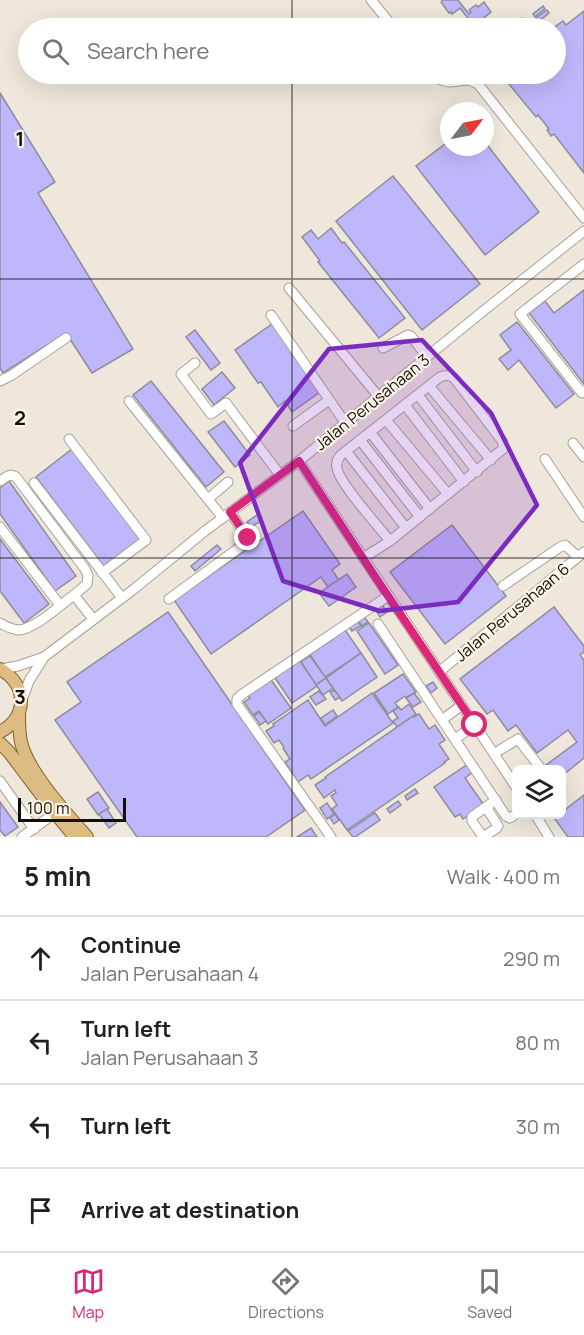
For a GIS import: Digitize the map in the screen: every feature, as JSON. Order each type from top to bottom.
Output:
[{"type":"main road","points":[[0,669],[16,682],[20,691],[21,743],[28,761],[87,837]]},
{"type":"main road","points":[[0,732],[8,728],[19,714]]},
{"type":"main road","points":[[0,743],[75,837]]},
{"type":"street","points":[[371,0],[386,18]]},
{"type":"street","points":[[478,84],[584,218]]},
{"type":"street","name":"Jalan Perusahaan 3","points":[[44,657],[299,461],[583,234]]},
{"type":"street","points":[[584,264],[520,314],[582,393],[584,391]]},
{"type":"street","points":[[289,288],[379,397]]},
{"type":"street","points":[[271,315],[346,424]]},
{"type":"street","points":[[382,348],[408,335],[427,357]]},
{"type":"street","points":[[0,381],[66,338]]},
{"type":"street","points":[[195,363],[181,374],[211,414],[226,403],[280,475]]},
{"type":"street","points":[[363,558],[390,540],[406,528],[503,449],[503,442],[454,378],[446,375],[440,377],[337,460],[336,466],[343,482],[390,540]]},
{"type":"street","points":[[429,386],[491,460]]},
{"type":"street","points":[[418,395],[477,472]]},
{"type":"street","points":[[293,426],[329,400]]},
{"type":"street","points":[[129,401],[208,499],[227,515],[248,538],[247,542],[169,599]]},
{"type":"street","points":[[405,405],[465,482]]},
{"type":"street","points":[[386,420],[448,494]]},
{"type":"street","points":[[370,432],[430,509]]},
{"type":"street","points":[[69,439],[146,540],[102,573]]},
{"type":"street","points":[[360,440],[420,517]]},
{"type":"street","points":[[573,443],[584,457]]},
{"type":"street","points":[[346,451],[406,528]]},
{"type":"street","points":[[545,459],[584,517]]},
{"type":"street","points":[[299,461],[512,781]]},
{"type":"street","points":[[0,482],[8,475],[16,477],[88,576],[87,584],[32,626],[18,630],[0,623]]},
{"type":"street","points":[[208,499],[228,482]]},
{"type":"street","points":[[34,483],[122,598]]},
{"type":"street","points":[[0,527],[60,605]]},
{"type":"street","points":[[503,586],[565,545],[581,555]]},
{"type":"street","name":"Jalan Perusahaan 6","points":[[439,672],[581,555]]},
{"type":"street","points":[[74,595],[93,619]]},
{"type":"street","points":[[331,837],[237,704],[237,699],[388,596]]},
{"type":"street","points":[[378,624],[506,816],[512,817]]},
{"type":"street","points":[[0,669],[18,666],[44,657]]},
{"type":"street","points":[[21,701],[28,681],[44,657]]},
{"type":"street","points":[[442,720],[462,705]]},
{"type":"street","points":[[455,739],[475,725]]},
{"type":"street","points":[[495,753],[518,739],[538,765]]},
{"type":"street","points":[[0,781],[34,829]]},
{"type":"street","points":[[486,807],[496,800]]},
{"type":"street","points":[[22,837],[55,813]]},
{"type":"street","points":[[538,819],[549,837]]},
{"type":"highlighted area","points":[[422,340],[491,413],[537,505],[458,602],[380,611],[283,581],[240,463],[329,349]]},
{"type":"building","points":[[458,0],[469,14],[471,12],[469,10],[484,2],[491,12],[484,18],[468,18],[460,8],[452,14],[449,13],[441,2]]},
{"type":"building","points":[[543,6],[545,9],[535,17],[533,14]]},
{"type":"building","points":[[547,10],[549,13],[543,18],[536,18]]},
{"type":"building","points":[[584,11],[584,173],[554,134],[551,136],[547,130],[549,129],[538,115],[536,117],[509,84],[566,84],[566,25]]},
{"type":"building","points":[[0,93],[55,182],[38,193],[133,349],[92,373],[66,333],[3,373],[0,368]]},
{"type":"building","points":[[440,148],[440,156],[494,156],[494,154],[539,212],[485,255],[416,166]]},
{"type":"building","points":[[393,176],[480,284],[422,330],[336,221]]},
{"type":"building","points":[[331,228],[405,318],[379,338],[318,262],[320,261],[302,237],[311,230],[318,239]]},
{"type":"building","points":[[584,290],[584,384],[529,313],[545,301],[554,313]]},
{"type":"building","points":[[517,322],[574,394],[556,408],[519,360],[508,370],[499,359],[511,350],[500,335]]},
{"type":"building","points":[[272,324],[320,392],[292,412],[285,401],[278,407],[235,350]]},
{"type":"building","points":[[195,330],[220,363],[211,370],[186,337]]},
{"type":"building","points":[[222,372],[235,388],[214,405],[202,389]]},
{"type":"building","points":[[151,381],[224,472],[206,487],[133,395]]},
{"type":"building","points":[[224,421],[250,455],[235,467],[208,432]]},
{"type":"building","points":[[72,449],[142,540],[105,568],[36,477]]},
{"type":"building","points":[[9,481],[76,576],[55,591],[0,514],[0,488]]},
{"type":"building","points":[[303,511],[340,564],[332,570],[339,580],[328,587],[321,577],[211,654],[174,600]]},
{"type":"building","points":[[257,515],[261,521],[251,527],[247,522]]},
{"type":"building","points":[[452,525],[506,596],[445,644],[390,572]]},
{"type":"building","points":[[0,539],[49,604],[24,623],[0,591]]},
{"type":"building","points":[[217,545],[221,549],[195,571],[191,566]]},
{"type":"building","points":[[347,574],[356,587],[329,606],[319,593]]},
{"type":"building","points":[[382,605],[387,612],[380,617],[375,609]]},
{"type":"building","points":[[554,607],[584,646],[584,652],[580,655],[584,660],[584,758],[566,773],[566,765],[546,765],[577,742],[568,730],[537,753],[516,725],[508,731],[493,710],[487,714],[460,679]]},
{"type":"building","points":[[168,612],[305,810],[266,837],[137,837],[55,720],[81,702],[67,682]]},
{"type":"building","points":[[363,615],[368,622],[362,626],[357,619]]},
{"type":"building","points":[[356,618],[361,626],[352,631],[347,624]]},
{"type":"building","points":[[369,623],[398,665],[385,674],[357,631]]},
{"type":"building","points":[[345,630],[361,653],[325,677],[310,655],[312,653],[309,649],[314,646],[316,650],[332,640],[329,636],[333,634],[335,637]]},
{"type":"building","points":[[361,653],[377,677],[342,701],[326,678]]},
{"type":"building","points":[[310,656],[326,678],[316,685],[301,662]]},
{"type":"building","points":[[300,661],[317,686],[292,703],[275,678],[280,674],[278,671],[289,664],[291,667]]},
{"type":"building","points":[[403,674],[416,692],[395,703],[398,707],[388,714],[374,693]]},
{"type":"building","points":[[269,677],[291,708],[268,724],[259,711],[253,715],[244,702],[250,698],[246,692]]},
{"type":"building","points":[[326,678],[333,688],[323,695],[316,685]]},
{"type":"building","points":[[433,682],[437,688],[431,693],[426,686]]},
{"type":"building","points":[[334,690],[340,697],[335,700],[330,692]]},
{"type":"building","points":[[319,691],[326,699],[316,705],[310,697]]},
{"type":"building","points":[[372,693],[393,723],[311,779],[308,775],[298,782],[285,762],[290,759],[284,747],[279,740],[274,743],[266,731],[308,700],[325,726]]},
{"type":"building","points":[[414,693],[421,702],[413,707],[406,698]]},
{"type":"building","points":[[409,704],[416,714],[397,727],[393,721],[398,718],[393,711],[399,707],[401,710]]},
{"type":"building","points":[[333,710],[337,716],[325,725],[321,718]]},
{"type":"building","points":[[259,712],[266,721],[260,725],[254,716]]},
{"type":"building","points":[[419,714],[429,729],[435,725],[445,740],[439,744],[449,759],[347,830],[332,809],[337,805],[331,796],[336,793],[335,790],[324,798],[315,785]]},
{"type":"building","points":[[468,764],[473,772],[465,778],[484,805],[463,819],[460,814],[455,817],[434,787]]},
{"type":"building","points":[[415,789],[418,793],[407,800],[405,796]]},
{"type":"building","points":[[98,792],[109,808],[98,815],[87,799]]},
{"type":"building","points":[[584,795],[584,837],[568,837],[555,819],[566,819],[566,809]]},
{"type":"building","points":[[398,801],[401,805],[390,813],[387,809]]},
{"type":"building","points":[[0,802],[18,827],[5,836],[0,830]]},
{"type":"building","points":[[327,803],[334,814],[327,819],[320,808]]},
{"type":"building","points":[[107,809],[116,823],[109,828],[99,814]]},
{"type":"building","points":[[375,813],[380,820],[353,837],[348,831]]},
{"type":"building","points":[[335,814],[339,820],[334,824],[330,818]]},
{"type":"building","points":[[311,828],[317,837],[297,837]]},
{"type":"route","points":[[248,538],[230,512],[299,461],[475,725]]}]
